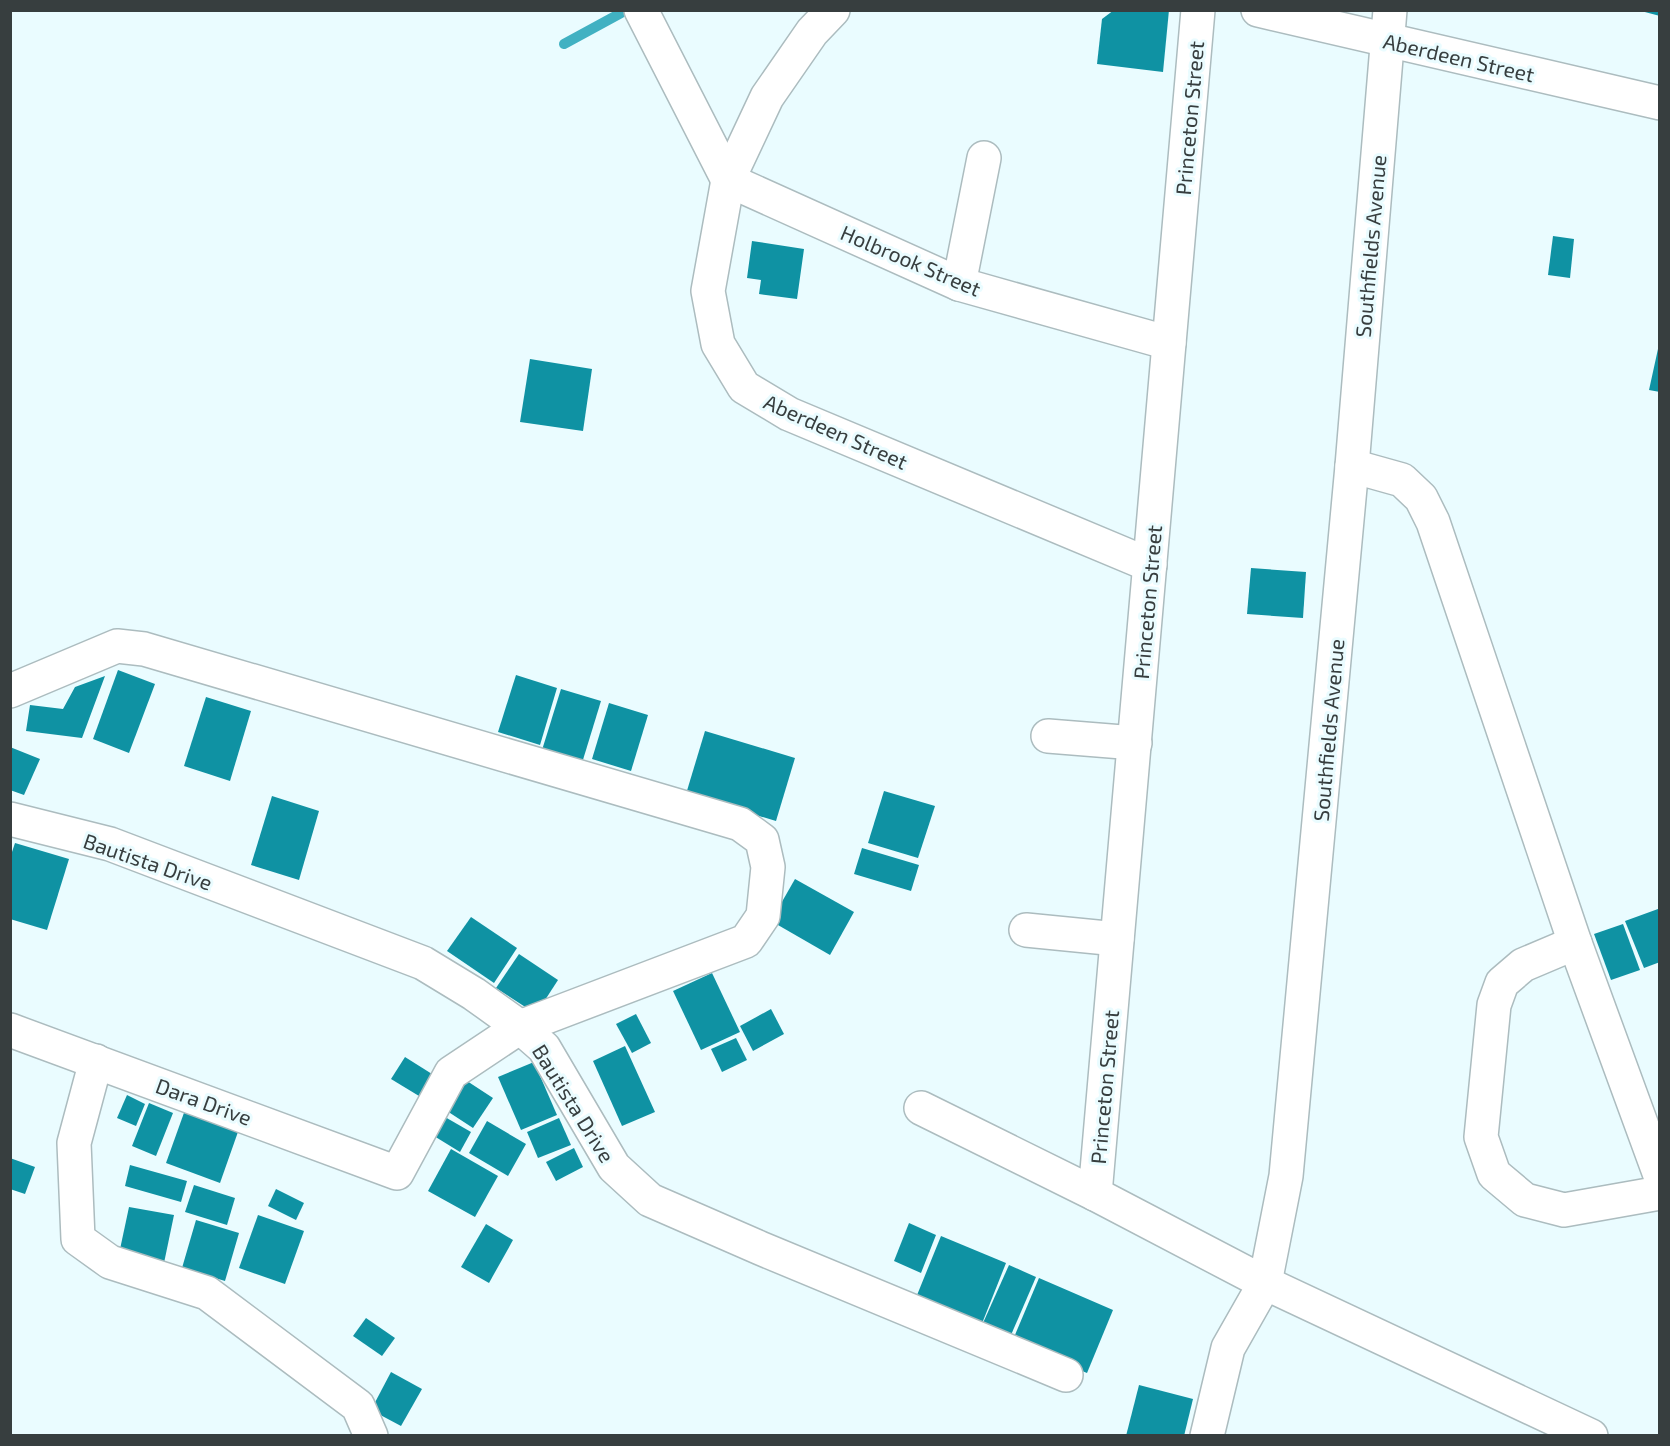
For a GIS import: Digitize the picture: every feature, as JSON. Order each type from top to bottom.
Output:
[{"type":"street","points":[[641,10],[728,180]]},
{"type":"street","name":"Aberdeen Street","points":[[833,10],[812,32],[767,97],[728,180],[708,291],[718,344],[744,387],[789,414],[1150,565]]},
{"type":"street","name":"Princeton Street","points":[[1095,1194],[1198,10]]},
{"type":"street","name":"Aberdeen Street","points":[[1258,10],[1389,26],[1659,103]]},
{"type":"street","name":"Southfields Avenue","points":[[1207,1436],[1228,1348],[1264,1283],[1286,1176],[1352,466],[1389,26]]},
{"type":"street","points":[[958,284],[984,158]]},
{"type":"street","name":"Holbrook Street","points":[[728,180],[958,284],[1169,343]]},
{"type":"street","points":[[1352,466],[1402,480],[1420,498],[1433,522],[1575,944],[1659,1175]]},
{"type":"street","points":[[10,691],[117,646],[144,649],[740,824],[762,840],[768,867],[763,916],[746,941],[520,1027]]},
{"type":"street","points":[[1048,736],[1135,743]]},
{"type":"street","name":"Bautista Drive","points":[[10,819],[110,844],[423,963],[474,994],[520,1027],[544,1048],[614,1167],[650,1200],[1066,1375]]},
{"type":"street","points":[[1026,930],[1117,939]]},
{"type":"street","points":[[1575,944],[1523,966],[1502,983],[1494,1005],[1481,1137],[1490,1164],[1494,1174],[1525,1200],[1564,1210],[1659,1193]]},
{"type":"street","name":"Dara Drive","points":[[10,1030],[397,1173],[451,1072],[520,1027]]},
{"type":"street","points":[[96,1061],[74,1143],[78,1239],[110,1262],[207,1293],[358,1406],[371,1436]]},
{"type":"street","points":[[921,1108],[1095,1194],[1264,1283],[1591,1436]]},
{"type":"building","points":[[1114,10],[1169,10],[1163,72],[1097,64],[1102,19]]},
{"type":"building","points":[[1660,10],[1660,16],[1641,11]]},
{"type":"building","points":[[1553,236],[1574,239],[1570,278],[1548,275]]},
{"type":"building","points":[[752,241],[804,249],[797,299],[759,294],[761,280],[747,278]]},
{"type":"building","points":[[1658,349],[1660,350],[1660,392],[1649,390]]},
{"type":"building","points":[[530,359],[592,369],[583,431],[520,422]]},
{"type":"building","points":[[1251,568],[1306,572],[1303,618],[1247,614]]},
{"type":"building","points":[[118,670],[155,684],[129,753],[93,739]]},
{"type":"building","points":[[516,675],[557,688],[540,745],[498,732]]},
{"type":"building","points":[[105,676],[82,738],[26,731],[30,705],[63,709],[75,687]]},
{"type":"building","points":[[561,689],[601,701],[582,763],[542,750]]},
{"type":"building","points":[[206,697],[251,711],[230,781],[184,766]]},
{"type":"building","points":[[609,703],[648,715],[631,771],[592,759]]},
{"type":"building","points":[[705,731],[795,758],[776,821],[686,794]]},
{"type":"building","points":[[10,747],[40,759],[24,795],[10,790]]},
{"type":"building","points":[[884,791],[935,806],[918,858],[868,843]]},
{"type":"building","points":[[272,796],[319,811],[299,880],[251,865]]},
{"type":"building","points":[[15,843],[69,859],[47,930],[10,919],[10,858]]},
{"type":"building","points":[[862,848],[919,865],[911,891],[854,874]]},
{"type":"building","points":[[795,879],[854,912],[830,955],[771,921]]},
{"type":"building","points":[[1658,909],[1660,962],[1644,968],[1625,921]]},
{"type":"building","points":[[471,917],[517,948],[494,983],[447,951]]},
{"type":"building","points":[[1623,924],[1640,970],[1611,980],[1594,934]]},
{"type":"building","points":[[519,954],[558,980],[536,1014],[496,988]]},
{"type":"building","points":[[712,973],[740,1032],[701,1050],[673,991]]},
{"type":"building","points":[[771,1009],[784,1034],[753,1051],[740,1026]]},
{"type":"building","points":[[636,1014],[651,1043],[632,1053],[616,1024]]},
{"type":"building","points":[[736,1038],[747,1060],[722,1072],[711,1049]]},
{"type":"building","points":[[625,1046],[655,1112],[622,1126],[593,1061]]},
{"type":"building","points":[[405,1057],[432,1074],[419,1096],[391,1079]]},
{"type":"building","points":[[534,1062],[557,1115],[521,1130],[498,1077]]},
{"type":"building","points":[[467,1081],[493,1098],[473,1128],[447,1111]]},
{"type":"building","points":[[127,1095],[145,1104],[136,1126],[117,1118]]},
{"type":"building","points":[[149,1103],[173,1113],[156,1156],[132,1146]]},
{"type":"building","points":[[185,1110],[239,1129],[220,1183],[166,1163]]},
{"type":"building","points":[[445,1117],[471,1132],[460,1152],[434,1136]]},
{"type":"building","points":[[559,1118],[571,1145],[538,1158],[527,1132]]},
{"type":"building","points":[[487,1121],[526,1144],[508,1176],[469,1153]]},
{"type":"building","points":[[574,1148],[583,1167],[556,1181],[546,1162]]},
{"type":"building","points":[[451,1149],[498,1176],[475,1217],[428,1191]]},
{"type":"building","points":[[10,1158],[35,1167],[25,1194],[10,1189]]},
{"type":"building","points":[[130,1165],[187,1181],[181,1202],[125,1186]]},
{"type":"building","points":[[194,1185],[235,1198],[227,1225],[185,1212]]},
{"type":"building","points":[[276,1189],[304,1203],[296,1220],[268,1206]]},
{"type":"building","points":[[129,1207],[174,1215],[164,1263],[119,1254]]},
{"type":"building","points":[[258,1215],[304,1231],[285,1284],[239,1268]]},
{"type":"building","points":[[196,1220],[239,1233],[225,1281],[182,1268]]},
{"type":"building","points":[[909,1223],[936,1235],[921,1273],[894,1261]]},
{"type":"building","points":[[486,1224],[513,1240],[489,1283],[461,1267]]},
{"type":"building","points":[[941,1236],[1006,1263],[979,1331],[913,1305]]},
{"type":"building","points":[[1009,1265],[1036,1277],[1011,1335],[983,1323]]},
{"type":"building","points":[[1039,1278],[1113,1310],[1087,1373],[1012,1342]]},
{"type":"building","points":[[366,1318],[395,1338],[382,1356],[353,1336]]},
{"type":"building","points":[[391,1372],[422,1389],[401,1426],[371,1410]]},
{"type":"building","points":[[1139,1385],[1193,1399],[1184,1436],[1126,1436]]},
{"type":"waterway","points":[[564,44],[621,13]]}]
